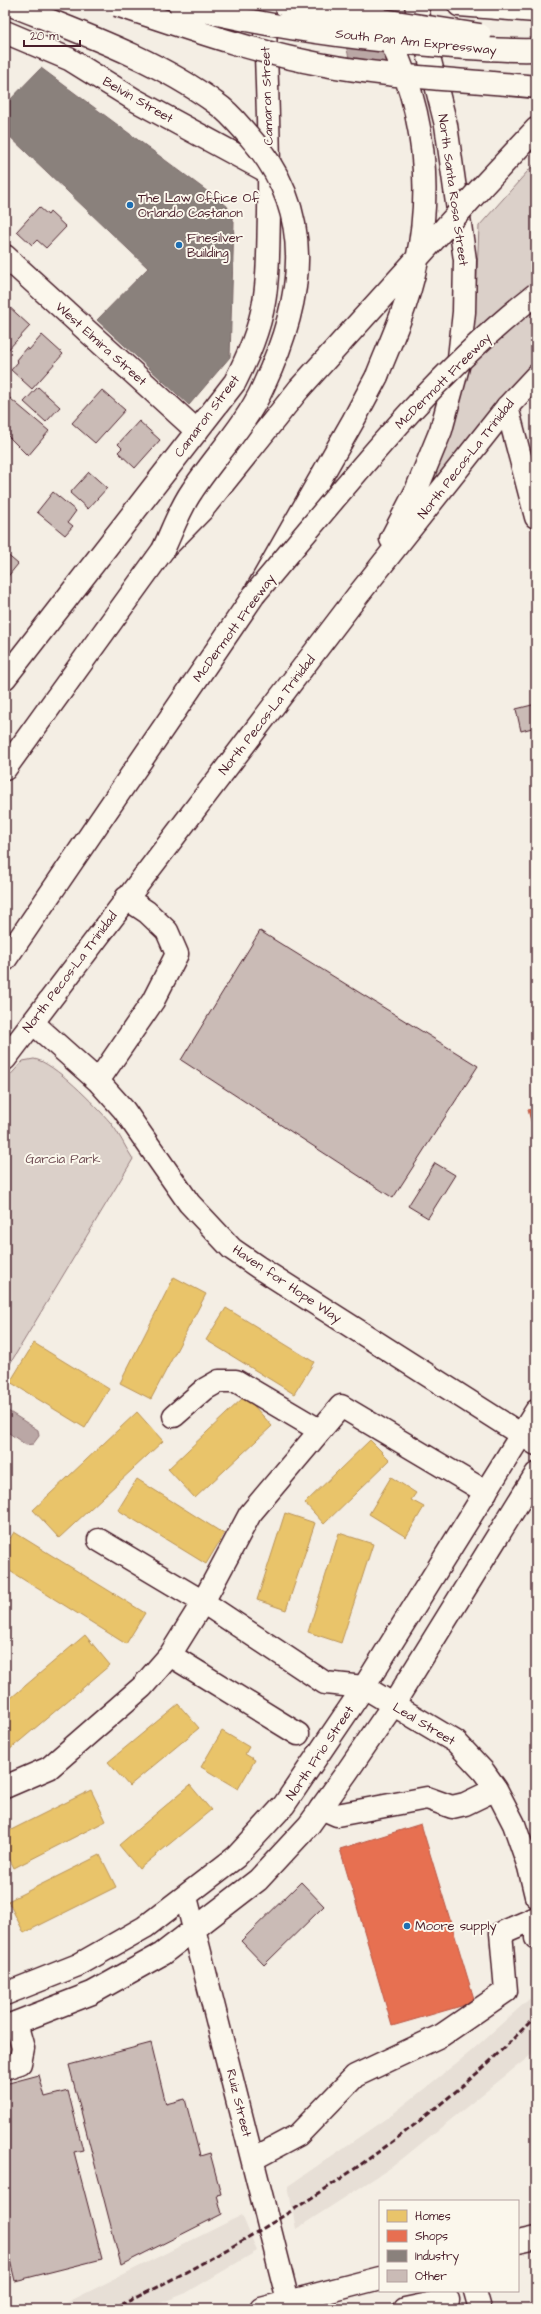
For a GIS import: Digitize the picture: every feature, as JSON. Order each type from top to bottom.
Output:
[{"type":"main road","points":[[11,5],[150,63],[220,105],[257,144],[285,188],[297,237],[298,258],[294,302],[286,329],[254,404],[191,492],[163,550]]},
{"type":"main road","points":[[117,5],[237,44],[320,64],[398,76],[536,88]]},
{"type":"main road","name":"South Pan Am Expressway","points":[[180,5],[281,26],[363,39],[507,51],[536,50]]},
{"type":"main road","name":"Camaron Street","points":[[5,678],[236,382],[257,331],[267,284],[270,173],[264,5]]},
{"type":"main road","name":"South Pan Am Expressway","points":[[285,5],[470,34],[536,36]]},
{"type":"main road","points":[[254,595],[354,421],[376,376],[405,305],[416,265],[422,232],[425,193],[421,129],[401,60],[385,28],[370,5]]},
{"type":"main road","name":"North Santa Rosa Street","points":[[358,595],[382,557],[430,460],[441,430],[458,368],[462,342],[465,260],[446,125],[416,5]]},
{"type":"main road","points":[[459,5],[536,11]]},
{"type":"main road","name":"Belvin Street","points":[[5,32],[69,59],[135,100],[270,173]]},
{"type":"main road","points":[[5,769],[163,550],[202,510],[299,389],[536,129]]},
{"type":"main road","name":"West Elmira Street","points":[[5,256],[197,431]]},
{"type":"main road","name":"McDermott Freeway","points":[[5,960],[254,595],[406,415],[504,319],[536,294]]},
{"type":"main road","name":"North Pecos-La Trinidad","points":[[5,1059],[358,595],[507,406],[536,376]]},
{"type":"main road","points":[[507,406],[529,464],[536,517]]},
{"type":"main road","points":[[98,1081],[153,1001],[177,954],[167,931],[147,912],[126,898]]},
{"type":"main road","name":"Haven for Hope Way","points":[[33,1023],[98,1081],[124,1110],[188,1203],[232,1248],[258,1267],[529,1439]]},
{"type":"main road","points":[[174,1416],[205,1389],[219,1382],[236,1381],[319,1430]]},
{"type":"main road","points":[[5,1787],[49,1768],[142,1687],[170,1655],[203,1602],[250,1514],[319,1430],[341,1406],[486,1492]]},
{"type":"main road","name":"North Frio Street","points":[[5,1994],[78,1965],[145,1927],[186,1897],[236,1856],[284,1805],[364,1688],[486,1492],[529,1439],[536,1411]]},
{"type":"main road","points":[[5,2068],[20,2063],[23,2048],[10,2025],[92,1994],[162,1954],[258,1880],[308,1825],[393,1705],[536,1474]]},
{"type":"main road","points":[[99,1540],[203,1602],[325,1683],[364,1688]]},
{"type":"main road","points":[[170,1655],[298,1734]]},
{"type":"main road","name":"Leal Street","points":[[364,1688],[456,1742],[471,1756],[496,1789],[514,1824],[529,1867],[536,1896]]},
{"type":"main road","points":[[321,1808],[337,1815],[427,1798],[452,1807],[465,1804],[496,1789]]},
{"type":"main road","name":"Ruiz Street","points":[[186,1897],[290,2305]]},
{"type":"main road","points":[[253,2159],[298,2135],[355,2076],[442,2035],[506,1991],[501,1933],[536,1918]]},
{"type":"main road","points":[[536,1932],[536,1938]]},
{"type":"main road","points":[[519,2242],[536,2238]]},
{"type":"main road","points":[[260,2309],[290,2305],[379,2278]]},
{"type":"main road","points":[[475,2292],[480,2309]]},
{"type":"main road","points":[[404,2309],[448,2300]]},
{"type":"shaded area","points":[[336,5],[372,5],[393,74],[352,70]]},
{"type":"shaded area","points":[[5,1409],[38,1430],[39,1436],[33,1444],[26,1445],[9,1433],[5,1433]]},
{"type":"shaded area","points":[[536,1993],[536,2051],[392,2167],[296,2229],[288,2186],[394,2113],[469,2053]]},
{"type":"shaded area","points":[[242,2215],[257,2251],[186,2293],[146,2309],[48,2309],[60,2306]]},
{"type":"green space","points":[[536,162],[536,361],[516,380],[429,493],[459,401],[476,297],[479,226]]},
{"type":"green space","name":"Garcia Park","points":[[34,1059],[42,1062],[63,1076],[95,1106],[113,1126],[133,1159],[5,1372],[5,1081],[23,1061]]},
{"type":"building: Homes","points":[[174,1277],[206,1294],[151,1399],[120,1383]]},
{"type":"building: Homes","points":[[226,1308],[314,1362],[294,1394],[206,1340]]},
{"type":"building: Homes","points":[[34,1343],[109,1389],[85,1428],[10,1382]]},
{"type":"building: Homes","points":[[245,1396],[272,1426],[195,1498],[168,1469]]},
{"type":"building: Homes","points":[[137,1412],[163,1441],[59,1538],[33,1510]]},
{"type":"building: Homes","points":[[370,1440],[390,1460],[324,1524],[305,1503]]},
{"type":"building: Homes","points":[[391,1477],[416,1493],[411,1500],[424,1507],[406,1537],[369,1514]]},
{"type":"building: Homes","points":[[137,1479],[224,1534],[206,1564],[118,1510]]},
{"type":"building: Homes","points":[[285,1513],[315,1523],[286,1610],[257,1600]]},
{"type":"building: Homes","points":[[14,1532],[145,1613],[126,1644],[5,1568],[5,1547]]},
{"type":"building: Homes","points":[[339,1533],[373,1544],[341,1643],[308,1632]]},
{"type":"building: Homes","points":[[85,1635],[110,1665],[8,1751],[5,1748],[5,1703]]},
{"type":"building: Homes","points":[[178,1704],[199,1728],[129,1786],[108,1762]]},
{"type":"building: Homes","points":[[222,1731],[249,1747],[245,1754],[255,1760],[238,1789],[201,1767]]},
{"type":"building: Homes","points":[[190,1785],[211,1810],[139,1869],[119,1845]]},
{"type":"building: Homes","points":[[91,1790],[106,1821],[14,1868],[5,1850],[5,1833]]},
{"type":"building: Homes","points":[[100,1855],[116,1887],[24,1933],[8,1901]]},
{"type":"building: Shops","points":[[536,1108],[536,1135],[535,1135],[528,1110]]},
{"type":"building: Shops","name":"Moore supply","points":[[421,1824],[475,2002],[392,2026],[340,1849]]},
{"type":"building: Industry","name":"Finesilver Building","points":[[41,68],[227,206],[234,222],[230,357],[189,405],[97,320],[148,268],[5,132],[5,105]]},
{"type":"building: Other","points":[[39,207],[48,215],[50,212],[66,227],[46,248],[37,240],[32,245],[17,231]]},
{"type":"building: Other","points":[[5,303],[30,326],[5,353]]},
{"type":"building: Other","points":[[42,335],[63,354],[32,389],[11,370],[18,362],[16,360],[26,348],[29,350]]},
{"type":"building: Other","points":[[38,387],[60,407],[46,422],[24,402]]},
{"type":"building: Other","points":[[102,390],[125,410],[95,443],[72,423]]},
{"type":"building: Other","points":[[5,394],[49,431],[28,456],[5,433]]},
{"type":"building: Other","points":[[139,421],[160,440],[135,468],[118,452],[122,448],[118,444]]},
{"type":"building: Other","points":[[89,472],[107,488],[88,509],[70,493]]},
{"type":"building: Other","points":[[53,492],[76,511],[68,522],[73,526],[65,535],[37,512]]},
{"type":"building: Other","points":[[5,553],[18,564],[5,580]]},
{"type":"building: Other","points":[[536,704],[536,727],[521,731],[516,709]]},
{"type":"building: Other","points":[[260,931],[478,1066],[393,1198],[181,1060]]},
{"type":"building: Other","points":[[435,1163],[455,1175],[428,1218],[408,1206]]},
{"type":"building: Other","points":[[301,1882],[324,1906],[264,1965],[241,1941]]},
{"type":"building: Other","points":[[151,2043],[166,2104],[185,2099],[200,2156],[210,2153],[221,2194],[217,2195],[222,2214],[121,2265],[69,2065]]},
{"type":"building: Other","points":[[39,2075],[45,2097],[68,2091],[83,2150],[74,2152],[102,2259],[15,2281],[10,2260],[5,2261],[5,2084]]},
{"type":"railway","points":[[112,2309],[161,2285],[259,2231],[353,2170],[442,2103],[484,2067],[536,2016]]},
{"type":"place","name":"The Law Office Of Orlando Castanon","points":[[130,205]]},
{"type":"place","name":"Finesilver Building","points":[[179,245]]},
{"type":"place","name":"Moore supply","points":[[407,1926]]}]
